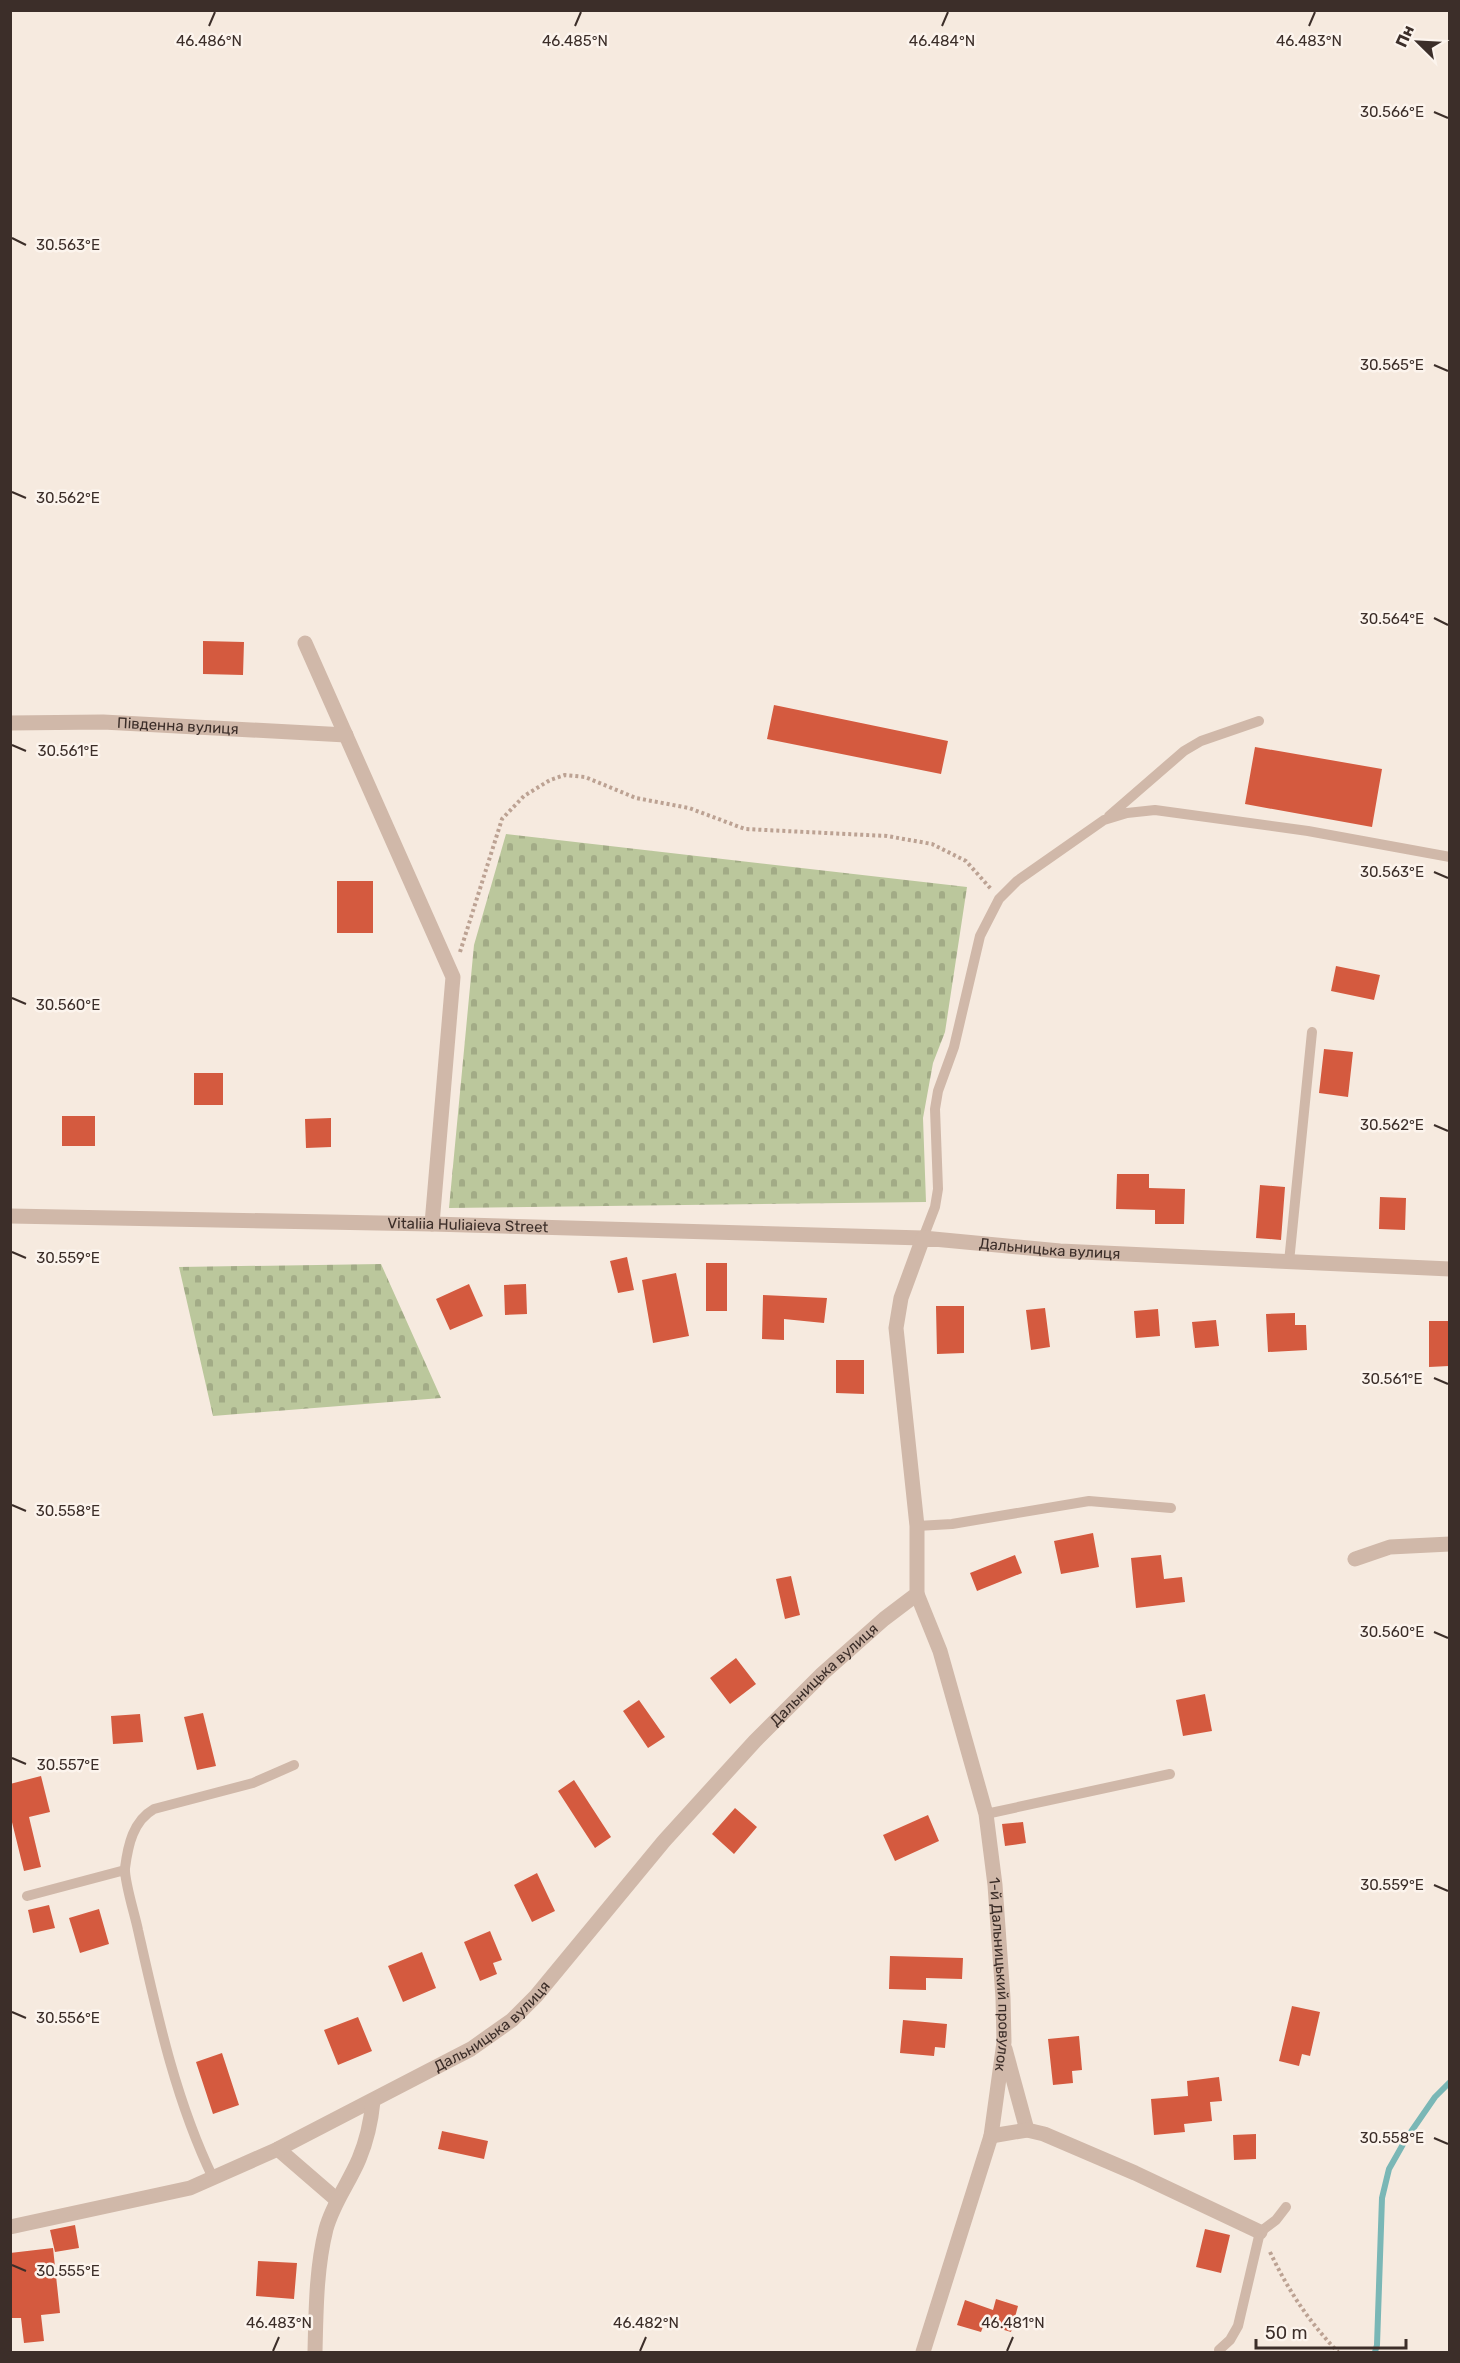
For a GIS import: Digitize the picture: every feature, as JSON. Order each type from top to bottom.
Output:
[{"type":"street","points":[[305,643],[453,977],[432,1224]]},
{"type":"street","name":"Південна вулиця","points":[[10,723],[103,722],[346,735]]},
{"type":"street","name":"Vitaliia Huliaieva Street","points":[[10,1216],[432,1224],[923,1238]]},
{"type":"street","points":[[917,1594],[916,1527],[896,1328],[901,1298],[923,1238]]},
{"type":"street","name":"Дальницька вулиця","points":[[923,1238],[1060,1251],[1449,1269]]},
{"type":"street","points":[[1355,1559],[1390,1547],[1449,1544]]},
{"type":"street","name":"Дальницька вулиця","points":[[10,2227],[190,2188],[278,2149],[471,2049],[512,2020],[536,1996],[664,1841],[755,1741],[822,1674],[917,1594]]},
{"type":"street","name":"1-й Дальницький провулок","points":[[917,1594],[940,1651],[986,1814],[995,1896],[1004,2042],[991,2136],[922,2352]]},
{"type":"street","points":[[1004,2042],[1027,2130]]},
{"type":"street","points":[[315,2352],[317,2286],[326,2230],[337,2200],[358,2160],[370,2127],[373,2101]]},
{"type":"street","points":[[991,2136],[1027,2130],[1044,2134],[1135,2173],[1260,2232]]},
{"type":"street","points":[[278,2149],[337,2200]]},
{"type":"lane","points":[[923,1238],[935,1207],[938,1189],[935,1109],[938,1091],[954,1047],[980,936],[999,899],[1017,881],[1104,820],[1184,751],[1201,741],[1259,721]]},
{"type":"lane","points":[[1104,820],[1127,813],[1155,810],[1308,831],[1449,857]]},
{"type":"lane","points":[[1289,1262],[1312,1032]]},
{"type":"lane","points":[[916,1527],[952,1524],[1089,1501],[1172,1508]]},
{"type":"lane","points":[[213,2178],[195,2141],[163,2041],[125,1870],[133,1833],[145,1814],[154,1809],[253,1783],[294,1765]]},
{"type":"lane","points":[[986,1814],[1170,1774]]},
{"type":"lane","points":[[27,1896],[125,1870]]},
{"type":"lane","points":[[1219,2350],[1230,2340],[1238,2326],[1260,2232],[1276,2220],[1286,2207]]},
{"type":"path","points":[[453,977],[502,819],[524,796],[550,780],[565,775],[585,777],[636,798],[689,808],[745,829],[887,836],[932,844],[966,861],[999,899]]},
{"type":"path","points":[[1260,2232],[1287,2289],[1338,2352]]},
{"type":"green space","points":[[506,834],[967,887],[945,1032],[933,1063],[923,1118],[926,1202],[449,1208],[474,945]]},
{"type":"green space","points":[[381,1264],[441,1398],[213,1416],[179,1267]]},
{"type":"building","points":[[203,641],[244,642],[243,675],[203,674]]},
{"type":"building","points":[[774,705],[948,741],[941,774],[767,739]]},
{"type":"building","points":[[1255,747],[1382,769],[1372,827],[1245,804]]},
{"type":"building","points":[[337,881],[373,881],[373,933],[337,933]]},
{"type":"building","points":[[1336,966],[1380,975],[1374,1000],[1331,991]]},
{"type":"building","points":[[1324,1049],[1353,1052],[1348,1097],[1319,1093]]},
{"type":"building","points":[[194,1073],[223,1073],[223,1105],[194,1105]]},
{"type":"building","points":[[62,1116],[95,1116],[95,1146],[62,1146]]},
{"type":"building","points":[[331,1118],[331,1147],[306,1148],[305,1119]]},
{"type":"building","points":[[1117,1174],[1149,1174],[1149,1188],[1185,1189],[1184,1224],[1155,1224],[1155,1210],[1116,1209]]},
{"type":"building","points":[[1260,1185],[1285,1187],[1281,1240],[1256,1238]]},
{"type":"building","points":[[1380,1197],[1406,1198],[1405,1230],[1379,1229]]},
{"type":"building","points":[[627,1257],[634,1290],[618,1293],[610,1261]]},
{"type":"building","points":[[706,1263],[727,1263],[727,1311],[706,1311]]},
{"type":"building","points":[[676,1273],[689,1336],[653,1343],[642,1280]]},
{"type":"building","points":[[469,1284],[483,1316],[450,1330],[436,1299]]},
{"type":"building","points":[[526,1284],[527,1314],[505,1315],[504,1285]]},
{"type":"building","points":[[763,1295],[827,1298],[824,1323],[784,1319],[784,1340],[762,1339]]},
{"type":"building","points":[[936,1306],[964,1306],[964,1353],[937,1354]]},
{"type":"building","points":[[1045,1308],[1050,1347],[1031,1350],[1026,1310]]},
{"type":"building","points":[[1158,1309],[1160,1336],[1136,1338],[1134,1311]]},
{"type":"building","points":[[1295,1313],[1295,1325],[1306,1325],[1307,1350],[1268,1352],[1266,1314]]},
{"type":"building","points":[[1216,1320],[1219,1346],[1195,1348],[1192,1322]]},
{"type":"building","points":[[1429,1321],[1449,1321],[1449,1366],[1429,1367]]},
{"type":"building","points":[[836,1360],[864,1360],[864,1394],[836,1393]]},
{"type":"building","points":[[1093,1533],[1099,1567],[1061,1574],[1054,1541]]},
{"type":"building","points":[[1015,1555],[1022,1573],[977,1591],[970,1573]]},
{"type":"building","points":[[1161,1555],[1164,1579],[1182,1577],[1185,1602],[1136,1608],[1131,1558]]},
{"type":"building","points":[[791,1576],[800,1615],[785,1619],[776,1579]]},
{"type":"building","points":[[736,1658],[756,1684],[730,1704],[710,1678]]},
{"type":"building","points":[[1205,1694],[1212,1731],[1183,1736],[1176,1700]]},
{"type":"building","points":[[639,1700],[665,1737],[648,1748],[623,1711]]},
{"type":"building","points":[[203,1713],[216,1766],[197,1770],[184,1717]]},
{"type":"building","points":[[140,1714],[143,1742],[113,1744],[111,1716]]},
{"type":"building","points":[[41,1776],[50,1812],[29,1817],[41,1867],[24,1871],[10,1814],[10,1784]]},
{"type":"building","points":[[574,1780],[611,1837],[595,1848],[558,1791]]},
{"type":"building","points":[[735,1808],[757,1827],[734,1854],[712,1834]]},
{"type":"building","points":[[928,1815],[939,1841],[895,1861],[883,1835]]},
{"type":"building","points":[[1023,1822],[1026,1843],[1005,1846],[1002,1824]]},
{"type":"building","points":[[537,1873],[555,1911],[532,1922],[514,1885]]},
{"type":"building","points":[[49,1905],[55,1928],[33,1933],[28,1910]]},
{"type":"building","points":[[99,1909],[109,1944],[80,1953],[69,1918]]},
{"type":"building","points":[[490,1931],[502,1960],[493,1963],[497,1974],[480,1981],[464,1942]]},
{"type":"building","points":[[422,1952],[436,1988],[403,2002],[388,1966]]},
{"type":"building","points":[[890,1956],[963,1958],[962,1979],[926,1978],[926,1990],[889,1989]]},
{"type":"building","points":[[1292,2006],[1320,2012],[1310,2056],[1302,2054],[1299,2066],[1279,2061]]},
{"type":"building","points":[[358,2017],[372,2051],[338,2065],[324,2030]]},
{"type":"building","points":[[903,2020],[947,2024],[945,2048],[935,2047],[934,2056],[900,2053]]},
{"type":"building","points":[[1079,2036],[1082,2070],[1072,2071],[1073,2083],[1053,2085],[1048,2039]]},
{"type":"building","points":[[222,2053],[239,2105],[213,2114],[196,2062]]},
{"type":"building","points":[[1219,2077],[1222,2101],[1210,2102],[1212,2121],[1184,2124],[1185,2132],[1154,2135],[1151,2099],[1188,2096],[1187,2081]]},
{"type":"building","points":[[442,2131],[488,2141],[484,2159],[438,2149]]},
{"type":"building","points":[[1256,2134],[1256,2159],[1234,2160],[1233,2135]]},
{"type":"building","points":[[75,2225],[79,2248],[55,2252],[50,2230]]},
{"type":"building","points":[[1205,2229],[1230,2235],[1221,2273],[1196,2267]]},
{"type":"building","points":[[53,2248],[60,2313],[41,2315],[44,2341],[24,2343],[21,2318],[12,2318],[10,2253]]},
{"type":"building","points":[[258,2261],[297,2263],[294,2299],[256,2296]]},
{"type":"building","points":[[996,2299],[1018,2306],[1011,2332],[984,2324],[981,2332],[957,2325],[965,2300],[993,2310]]},
{"type":"waterway","points":[[1375,2352],[1382,2198],[1389,2169],[1406,2139],[1435,2097],[1450,2082]]}]
